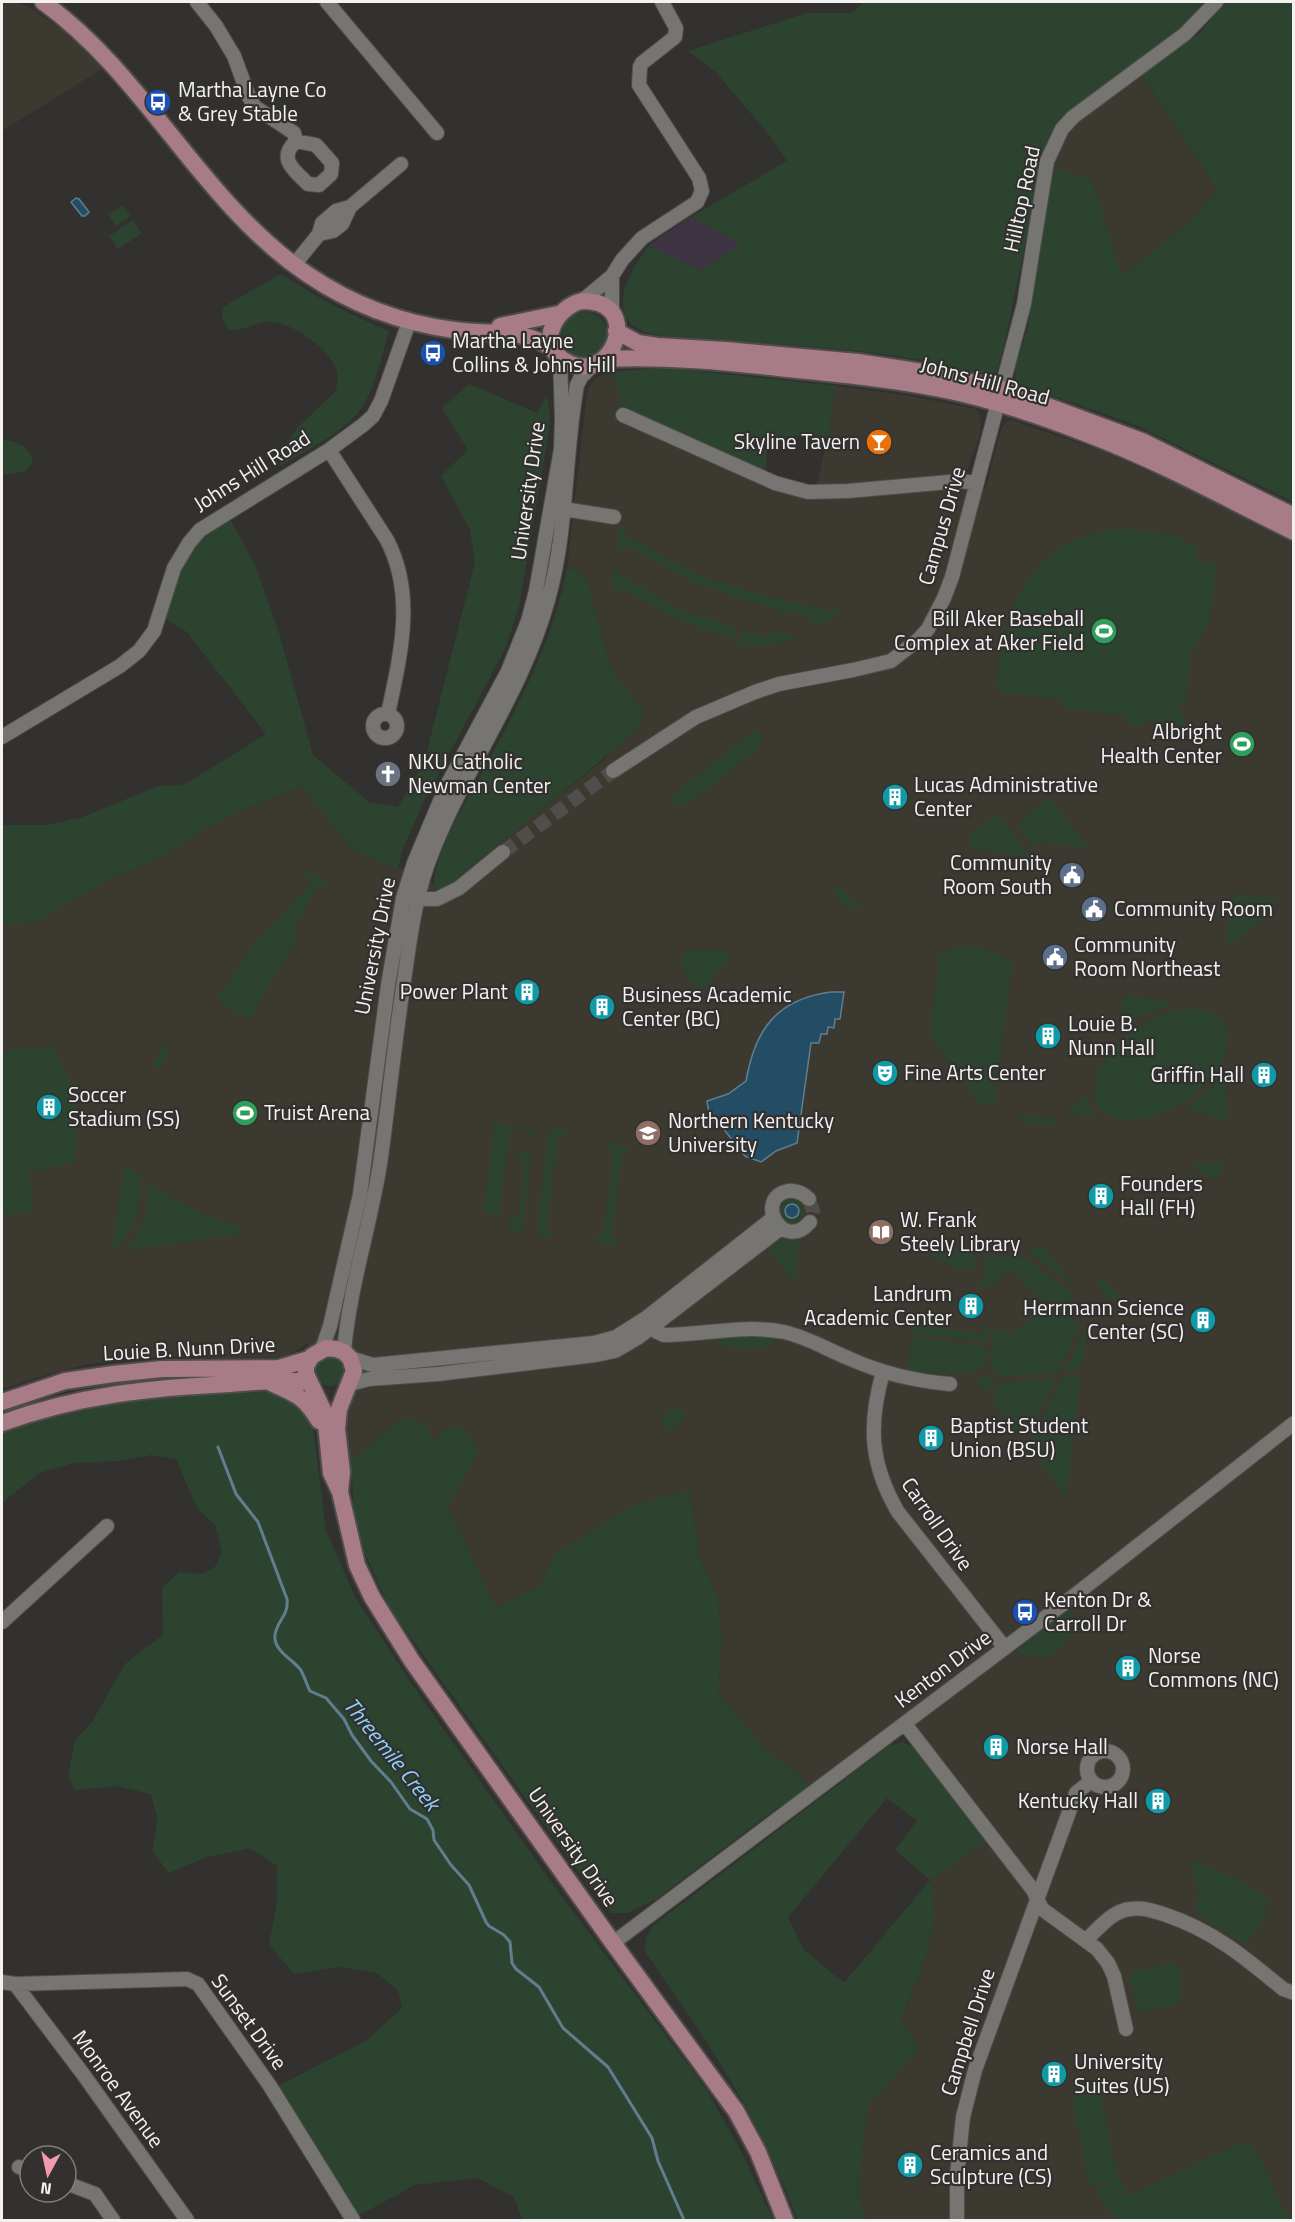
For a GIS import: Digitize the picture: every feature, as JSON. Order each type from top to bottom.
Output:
[{"type":"main road","points":[[43,2],[88,40],[237,214],[294,265],[330,289],[350,300],[409,322],[456,331],[477,332],[520,334],[536,338],[575,365],[599,363],[614,343],[616,331],[612,312],[593,301],[582,301],[568,306],[558,314],[477,332]]},
{"type":"main road","points":[[557,354],[551,336],[558,314]]},
{"type":"main road","name":"Johns Hill Road","points":[[616,331],[638,343],[657,346],[858,362],[936,374],[1000,397],[1121,448],[1293,532]]},
{"type":"main road","name":"Johns Hill Road","points":[[599,363],[688,359],[841,375],[1000,397],[1069,412],[1142,441],[1293,516]]},
{"type":"main road","points":[[316,1354],[336,1349],[347,1355]]},
{"type":"main road","name":"University Drive","points":[[316,1354],[306,1370],[310,1386],[326,1414],[331,1473],[340,1492],[357,1565],[389,1626],[613,1944],[736,2111],[758,2152],[785,2220]]},
{"type":"main road","name":"Louie B. Nunn Drive","points":[[2,1402],[65,1381],[151,1370],[279,1368],[316,1354]]},
{"type":"main road","name":"University Drive","points":[[340,1492],[342,1472],[337,1429],[339,1409],[354,1371],[347,1355]]},
{"type":"main road","name":"Louie B. Nunn Drive","points":[[2,1423],[54,1406],[111,1394],[292,1380],[310,1386]]},
{"type":"main road","points":[[268,1382],[300,1396],[311,1407],[328,1435]]},
{"type":"main road","points":[[310,1386],[329,1396],[347,1388]]},
{"type":"street","points":[[197,2],[216,26],[234,56],[255,108],[294,133],[296,141]]},
{"type":"street","points":[[327,2],[437,133]]},
{"type":"street","points":[[582,301],[612,276],[622,260],[642,238],[697,202],[702,191],[699,178],[639,85],[642,63],[675,37],[676,28],[662,2]]},
{"type":"street","name":"Hilltop Road","points":[[1000,397],[1024,304],[1047,161],[1062,129],[1073,117],[1185,34],[1216,2]]},
{"type":"street","points":[[294,265],[319,234],[322,223],[336,211],[350,207],[400,165]]},
{"type":"street","points":[[612,276],[612,312]]},
{"type":"street","name":"Johns Hill Road","points":[[2,737],[120,666],[139,651],[154,631],[174,568],[200,530],[329,450],[373,416],[381,401],[409,322]]},
{"type":"street","name":"University Drive","points":[[316,1354],[330,1326],[360,1194],[388,985],[403,898],[414,862],[433,816],[508,671],[528,621],[536,591],[561,449],[562,420],[557,354]]},
{"type":"street","name":"University Drive","points":[[347,1355],[346,1329],[374,1200],[402,991],[417,900],[427,867],[445,823],[520,676],[539,628],[555,574],[577,385],[581,377],[599,363]]},
{"type":"street","name":"Campus Drive","points":[[613,771],[696,717],[779,684],[891,661],[927,629],[945,598],[1000,397]]},
{"type":"street","points":[[622,415],[776,483],[808,492],[828,493],[960,482],[977,483]]},
{"type":"street","points":[[329,450],[387,540],[395,556],[401,580],[405,609],[402,640],[388,714]]},
{"type":"street","points":[[564,509],[614,517]]},
{"type":"street","points":[[403,898],[437,899],[459,888],[503,852]]},
{"type":"street","points":[[809,1199],[799,1192],[784,1192],[773,1205],[777,1223],[787,1231],[799,1230],[810,1222]]},
{"type":"street","points":[[347,1355],[373,1365],[594,1343],[616,1337],[649,1322],[777,1223]]},
{"type":"street","points":[[649,1322],[657,1332],[664,1335],[739,1328],[783,1332],[813,1341],[883,1372],[950,1384]]},
{"type":"street","points":[[347,1388],[369,1379],[438,1374],[615,1351],[639,1337],[649,1322]]},
{"type":"street","name":"Carroll Drive","points":[[883,1372],[873,1425],[876,1462],[885,1491],[898,1512],[1005,1648]]},
{"type":"street","name":"Kenton Drive","points":[[613,1944],[1212,1490],[1293,1423]]},
{"type":"street","points":[[2,1622],[107,1526]]},
{"type":"street","points":[[905,1724],[1037,1896],[1042,1909],[1086,1940],[1108,1963],[1114,1976],[1126,2029]]},
{"type":"street","name":"Campbell Drive","points":[[957,2220],[957,2175],[965,2108],[975,2070],[1076,1793],[1091,1780]]},
{"type":"street","points":[[1086,1940],[1111,1917],[1129,1909],[1146,1908],[1192,1924],[1222,1941],[1283,1989],[1293,1993]]},
{"type":"street","name":"Sunset Drive","points":[[8,1983],[187,1979],[198,1984],[270,2086],[353,2220]]},
{"type":"street","name":"Monroe Avenue","points":[[8,1983],[87,2079],[187,2220]]},
{"type":"street","points":[[78,2188],[95,2194],[113,2220]]},
{"type":"shaded area","points":[[2,2],[18,2],[33,10],[68,34],[102,69],[2,131]]},
{"type":"shaded area","points":[[1141,73],[1217,191],[1188,224],[1121,277],[1092,179],[1052,172],[1060,145],[1082,118]]},
{"type":"shaded area","points":[[691,217],[741,244],[701,270],[648,246]]},
{"type":"shaded area","name":"Northern Kentucky University","points":[[609,372],[617,383],[622,400],[618,418],[783,492],[897,494],[955,488],[986,488],[1001,429],[1005,423],[1012,420],[1104,452],[1174,483],[1293,543],[1293,2220],[866,2220],[859,2197],[869,2103],[917,2053],[914,2039],[901,2020],[925,1960],[935,1919],[917,1749],[894,1725],[812,1787],[765,1749],[718,1693],[722,1640],[718,1598],[700,1558],[690,1490],[556,1553],[539,1586],[496,1609],[448,1507],[434,1440],[401,1418],[351,1462],[345,1434],[344,1414],[356,1356],[313,1347],[307,1343],[281,1357],[158,1357],[88,1364],[2,1389],[2,923],[16,925],[111,878],[158,859],[211,825],[249,807],[303,787],[353,850],[429,880],[438,888],[447,887],[497,844],[604,760],[643,709],[612,671],[586,576],[567,568],[587,393],[591,384],[598,377]]},
{"type":"shaded area","points":[[836,386],[904,395],[976,409],[981,420],[980,435],[966,473],[901,481],[816,487],[828,437]]},
{"type":"green space","points":[[865,2],[1204,2],[1181,29],[1065,115],[1046,143],[1004,346],[997,371],[992,376],[902,357],[840,349],[668,336],[641,331],[634,327],[624,312],[624,292],[632,272],[648,246],[701,270],[741,244],[691,217],[787,161],[770,136],[716,72],[688,51],[807,13],[851,13]]},
{"type":"green space","points":[[1225,2],[1293,2],[1293,502],[1138,426],[1017,383],[1014,368],[1027,331],[1052,172],[1057,169],[1092,179],[1122,276],[1188,224],[1217,191],[1141,73],[1199,34]]},
{"type":"green space","points":[[122,205],[131,216],[116,226],[108,215]]},
{"type":"green space","points":[[133,220],[142,233],[118,249],[109,236]]},
{"type":"green space","points":[[281,274],[334,305],[389,331],[374,382],[360,410],[334,434],[280,466],[285,445],[297,428],[336,391],[337,372],[334,363],[319,346],[288,326],[269,322],[233,330],[228,329],[222,319],[223,307]]},
{"type":"green space","points":[[585,312],[601,319],[608,335],[601,351],[585,358],[569,351],[562,335],[569,319]]},
{"type":"green space","points":[[667,368],[836,386],[828,437],[789,436],[767,451],[765,471],[620,408],[619,389],[609,372]]},
{"type":"green space","points":[[469,384],[537,413],[547,396],[550,414],[548,436],[519,607],[505,649],[425,799],[402,851],[398,869],[353,850],[302,787],[249,807],[211,825],[158,859],[111,878],[41,919],[16,925],[2,923],[2,825],[46,825],[83,817],[158,786],[184,785],[266,734],[187,632],[164,618],[185,561],[200,538],[229,517],[256,567],[279,633],[313,755],[369,802],[398,807],[424,763],[475,562],[470,530],[441,476],[468,450],[442,408]]},
{"type":"green space","points":[[2,439],[17,443],[29,452],[33,462],[26,471],[2,475]]},
{"type":"green space","points":[[620,526],[627,526],[623,534],[700,575],[799,604],[833,611],[835,603],[838,608],[828,621],[813,627],[814,618],[781,611],[693,582],[627,546],[623,553],[618,551],[616,547]]},
{"type":"green space","name":"Bill Aker Baseball Complex at Aker Field","points":[[1121,528],[1167,534],[1197,546],[1194,561],[1217,564],[1208,625],[1191,652],[1185,704],[1178,703],[1178,708],[1181,708],[1179,714],[1183,713],[1184,723],[1172,731],[1158,727],[1160,721],[1148,719],[1147,725],[1126,722],[1127,716],[1067,708],[1057,699],[996,691],[1007,623],[1013,606],[1030,577],[1059,547],[1089,535]]},
{"type":"green space","points":[[620,565],[617,573],[681,610],[737,628],[734,638],[677,619],[620,588],[615,596],[612,583],[614,569]]},
{"type":"green space","points":[[567,568],[586,576],[612,671],[643,709],[641,726],[447,887],[438,889],[434,885],[436,871],[446,841],[533,673],[553,622]]},
{"type":"green space","points":[[743,630],[770,638],[772,630],[797,638],[764,646],[736,647]]},
{"type":"green space","points":[[754,731],[762,732],[759,748],[687,805],[673,804],[672,800],[676,792]]},
{"type":"green space","points":[[1050,797],[1089,848],[1042,842],[1034,847],[1018,824]]},
{"type":"green space","points":[[998,813],[1035,864],[1034,871],[1029,872],[1017,855],[969,848],[971,834]]},
{"type":"green space","points":[[305,871],[324,880],[327,886],[324,888],[318,886],[292,931],[298,936],[250,1019],[221,1003],[218,998],[254,944],[312,883],[303,873]]},
{"type":"green space","points":[[838,884],[850,898],[850,902],[863,904],[862,909],[844,906],[832,889]]},
{"type":"green space","points":[[1232,894],[1279,899],[1255,926],[1226,944]]},
{"type":"green space","points":[[961,946],[988,950],[1012,963],[994,1105],[980,1104],[930,1036],[940,956],[942,952]]},
{"type":"green space","points":[[687,950],[724,951],[730,957],[702,991],[699,991],[691,981],[683,967],[682,961]]},
{"type":"green space","points":[[1124,995],[1170,1001],[1172,1004],[1135,1019],[1122,1014]]},
{"type":"green space","points":[[1184,1009],[1204,1010],[1217,1015],[1225,1024],[1228,1035],[1226,1048],[1213,1075],[1188,1099],[1164,1112],[1147,1117],[1120,1119],[1108,1115],[1099,1108],[1095,1098],[1098,1074],[1114,1048],[1137,1028],[1164,1014]]},
{"type":"green space","points":[[164,1043],[168,1046],[162,1068],[152,1067]]},
{"type":"green space","points":[[52,1046],[67,1075],[75,1102],[77,1145],[75,1162],[28,1172],[34,1210],[2,1216],[2,1051]]},
{"type":"green space","points":[[1224,1074],[1226,1076],[1227,1121],[1187,1109]]},
{"type":"green space","points":[[1086,1095],[1098,1117],[1066,1112]]},
{"type":"green space","points":[[1022,1116],[1057,1119],[1051,1126],[1019,1122],[1017,1120]]},
{"type":"green space","points":[[495,1123],[531,1128],[534,1132],[531,1140],[529,1139],[530,1131],[510,1129],[499,1215],[483,1212]]},
{"type":"green space","points":[[561,1128],[567,1132],[567,1136],[558,1135],[546,1229],[554,1231],[554,1234],[541,1237],[537,1230],[549,1134],[553,1129]]},
{"type":"green space","points":[[611,1142],[625,1146],[632,1152],[623,1152],[611,1238],[620,1239],[616,1245],[598,1243],[594,1238],[603,1236],[614,1151],[606,1148]]},
{"type":"green space","points":[[523,1152],[529,1153],[531,1160],[522,1228],[518,1234],[511,1231],[509,1226],[510,1216],[518,1217],[525,1162],[517,1160],[517,1157]]},
{"type":"green space","points":[[1221,1161],[1219,1180],[1192,1168],[1192,1166]]},
{"type":"green space","points":[[125,1165],[141,1175],[140,1196],[132,1226],[120,1244],[112,1251]]},
{"type":"green space","points":[[152,1184],[172,1198],[194,1209],[239,1227],[239,1234],[128,1250],[127,1248],[144,1219],[148,1186]]},
{"type":"green space","points":[[787,1199],[799,1200],[803,1205],[804,1215],[799,1222],[789,1223],[783,1220],[779,1209]]},
{"type":"green space","points":[[933,1238],[954,1250],[975,1255],[972,1271],[957,1268],[924,1252]]},
{"type":"green space","points":[[778,1239],[799,1241],[795,1283],[767,1247]]},
{"type":"green space","points":[[1043,1245],[1077,1289],[1027,1251]]},
{"type":"green space","points":[[985,1256],[1024,1257],[1073,1293],[1069,1303],[1040,1300],[1016,1273],[1009,1271],[1002,1274],[996,1283],[981,1289],[978,1285],[983,1279]]},
{"type":"green space","points":[[1100,1279],[1112,1285],[1120,1298],[1112,1301],[1099,1288]]},
{"type":"green space","points":[[1034,1305],[1036,1307],[1069,1308],[1071,1317],[1080,1327],[1058,1373],[1001,1376],[994,1373],[990,1363],[994,1329],[1008,1331],[1010,1334],[1036,1315],[1030,1307]]},
{"type":"green space","points":[[913,1324],[985,1334],[986,1328],[990,1329],[988,1342],[912,1333]]},
{"type":"green space","points":[[1086,1328],[1082,1365],[1078,1371],[1065,1371]]},
{"type":"green space","points":[[722,1337],[773,1338],[776,1344],[739,1348],[718,1344],[717,1340]]},
{"type":"green space","points":[[911,1337],[988,1347],[986,1363],[980,1370],[961,1374],[908,1370]]},
{"type":"green space","points":[[330,1356],[341,1360],[345,1371],[341,1382],[330,1386],[319,1382],[315,1371],[319,1360]]},
{"type":"green space","points":[[985,1375],[990,1377],[992,1382],[990,1387],[985,1389],[980,1387],[978,1382],[980,1377]]},
{"type":"green space","points":[[1078,1376],[1081,1378],[1066,1496],[1028,1448],[1062,1378]]},
{"type":"green space","points":[[1057,1378],[1030,1430],[1020,1437],[993,1401],[996,1388],[1002,1383]]},
{"type":"green space","points":[[270,1392],[300,1403],[312,1421],[326,1530],[355,1597],[411,1683],[559,1893],[706,2089],[742,2153],[773,2220],[522,2220],[514,2197],[478,2178],[415,2185],[358,2216],[276,2087],[366,2041],[402,2008],[398,1990],[375,1972],[338,1967],[294,1974],[269,1944],[277,1902],[277,1866],[250,1848],[207,1857],[169,1873],[153,1852],[157,1817],[151,1794],[117,1786],[75,1790],[68,1776],[75,1740],[92,1722],[125,1664],[163,1635],[162,1588],[179,1572],[203,1574],[216,1566],[222,1552],[215,1525],[197,1508],[176,1459],[151,1455],[120,1461],[74,1463],[39,1473],[2,1503],[2,1431],[13,1426],[152,1396]]},
{"type":"green space","points":[[676,1405],[687,1414],[672,1431],[660,1421]]},
{"type":"green space","points":[[401,1418],[424,1423],[434,1440],[448,1427],[464,1429],[479,1450],[448,1507],[496,1608],[539,1586],[556,1553],[634,1505],[690,1490],[700,1558],[718,1598],[722,1640],[718,1693],[765,1749],[812,1787],[800,1797],[777,1808],[655,1900],[627,1913],[611,1913],[575,1867],[389,1607],[365,1553],[354,1511],[351,1462]]},
{"type":"green space","points":[[1068,1610],[1074,1622],[1066,1642],[1054,1652],[1041,1657],[1020,1653],[1019,1649],[1032,1636]]},
{"type":"green space","points":[[903,1742],[917,1749],[986,1841],[931,1880],[935,1919],[925,1960],[901,2019],[914,2039],[917,2053],[869,2103],[859,2197],[866,2220],[797,2220],[763,2140],[733,2085],[645,1952],[646,1938],[653,1926],[890,1745]],"holes":[[[887,1798],[917,1821],[895,1850],[930,1880],[844,1983],[803,1949],[788,1917]]]},
{"type":"green space","points":[[1188,1859],[1237,1879],[1266,1896],[1265,1915],[1245,1942],[1199,1915],[1198,1886]]},
{"type":"green space","points":[[1172,1963],[1173,1967],[1179,1966],[1183,1986],[1178,1988],[1181,2003],[1138,2012],[1129,1973]]},
{"type":"green space","points":[[1100,2092],[1118,2180],[1120,2179],[1126,2197],[1241,2143],[1255,2148],[1289,2220],[1118,2220],[1106,2208],[1097,2189],[1116,2180],[1089,2186],[1072,2097]]},
{"type":"water","points":[[76,198],[89,212],[85,216],[82,216],[71,202]]},
{"type":"water","points":[[844,992],[840,1019],[835,1019],[834,1028],[828,1027],[827,1034],[821,1034],[819,1043],[811,1043],[797,1143],[776,1151],[761,1162],[745,1156],[722,1127],[710,1119],[707,1101],[728,1094],[746,1081],[755,1046],[772,1020],[783,1010],[812,996]]},
{"type":"water","points":[[792,1204],[797,1206],[799,1211],[797,1216],[792,1218],[787,1216],[785,1211],[787,1206]]},
{"type":"waterway","name":"Threemile Creek","points":[[218,1447],[236,1494],[258,1522],[287,1599],[285,1614],[275,1635],[277,1645],[300,1669],[310,1691],[326,1698],[344,1719],[352,1735],[371,1761],[391,1782],[410,1809],[427,1819],[433,1830],[434,1840],[451,1865],[469,1885],[486,1922],[510,1942],[512,1963],[516,1969],[539,1987],[563,2028],[608,2067],[652,2138],[658,2161],[684,2220]]},
{"type":"tunnel","points":[[503,852],[613,771]]},
{"type":"tunnel","points":[[809,1199],[813,1211],[810,1222]]},
{"type":"place","name":"Martha Layne Co & Grey Stable","points":[[158,102]]},
{"type":"place","name":"Martha Layne Collins & Johns Hill","points":[[433,353]]},
{"type":"place","name":"Skyline Tavern","points":[[879,442]]},
{"type":"place","name":"Bill Aker Baseball Complex at Aker Field","points":[[1104,631]]},
{"type":"place","name":"Albright Health Center","points":[[1242,744]]},
{"type":"place","name":"NKU Catholic Newman Center","points":[[388,774]]},
{"type":"place","name":"Lucas Administrative Center","points":[[895,797]]},
{"type":"place","name":"Community Room South","points":[[1072,875]]},
{"type":"place","name":"Community Room","points":[[1094,909]]},
{"type":"place","name":"Community Room Northeast","points":[[1055,957]]},
{"type":"place","name":"Power Plant","points":[[527,992]]},
{"type":"place","name":"Business Academic Center (BC)","points":[[602,1007]]},
{"type":"place","name":"Louie B. Nunn Hall","points":[[1048,1036]]},
{"type":"place","name":"Fine Arts Center","points":[[885,1073]]},
{"type":"place","name":"Griffin Hall","points":[[1264,1075]]},
{"type":"place","name":"Soccer Stadium (SS)","points":[[49,1107]]},
{"type":"place","name":"Truist Arena","points":[[245,1113]]},
{"type":"place","name":"Northern Kentucky University","points":[[648,1133]]},
{"type":"place","name":"Founders Hall (FH)","points":[[1101,1196]]},
{"type":"place","name":"W. Frank Steely Library","points":[[881,1232]]},
{"type":"place","name":"Landrum Academic Center","points":[[971,1306]]},
{"type":"place","name":"Herrmann Science Center (SC)","points":[[1203,1320]]},
{"type":"place","name":"Baptist Student Union (BSU)","points":[[931,1438]]},
{"type":"place","name":"Kenton Dr & Carroll Dr","points":[[1025,1612]]},
{"type":"place","name":"Norse Commons (NC)","points":[[1128,1668]]},
{"type":"place","name":"Norse Hall","points":[[996,1747]]},
{"type":"place","name":"Kentucky Hall","points":[[1158,1801]]},
{"type":"place","name":"University Suites (US)","points":[[1054,2074]]},
{"type":"place","name":"Ceramics and Sculpture (CS)","points":[[910,2165]]}]
